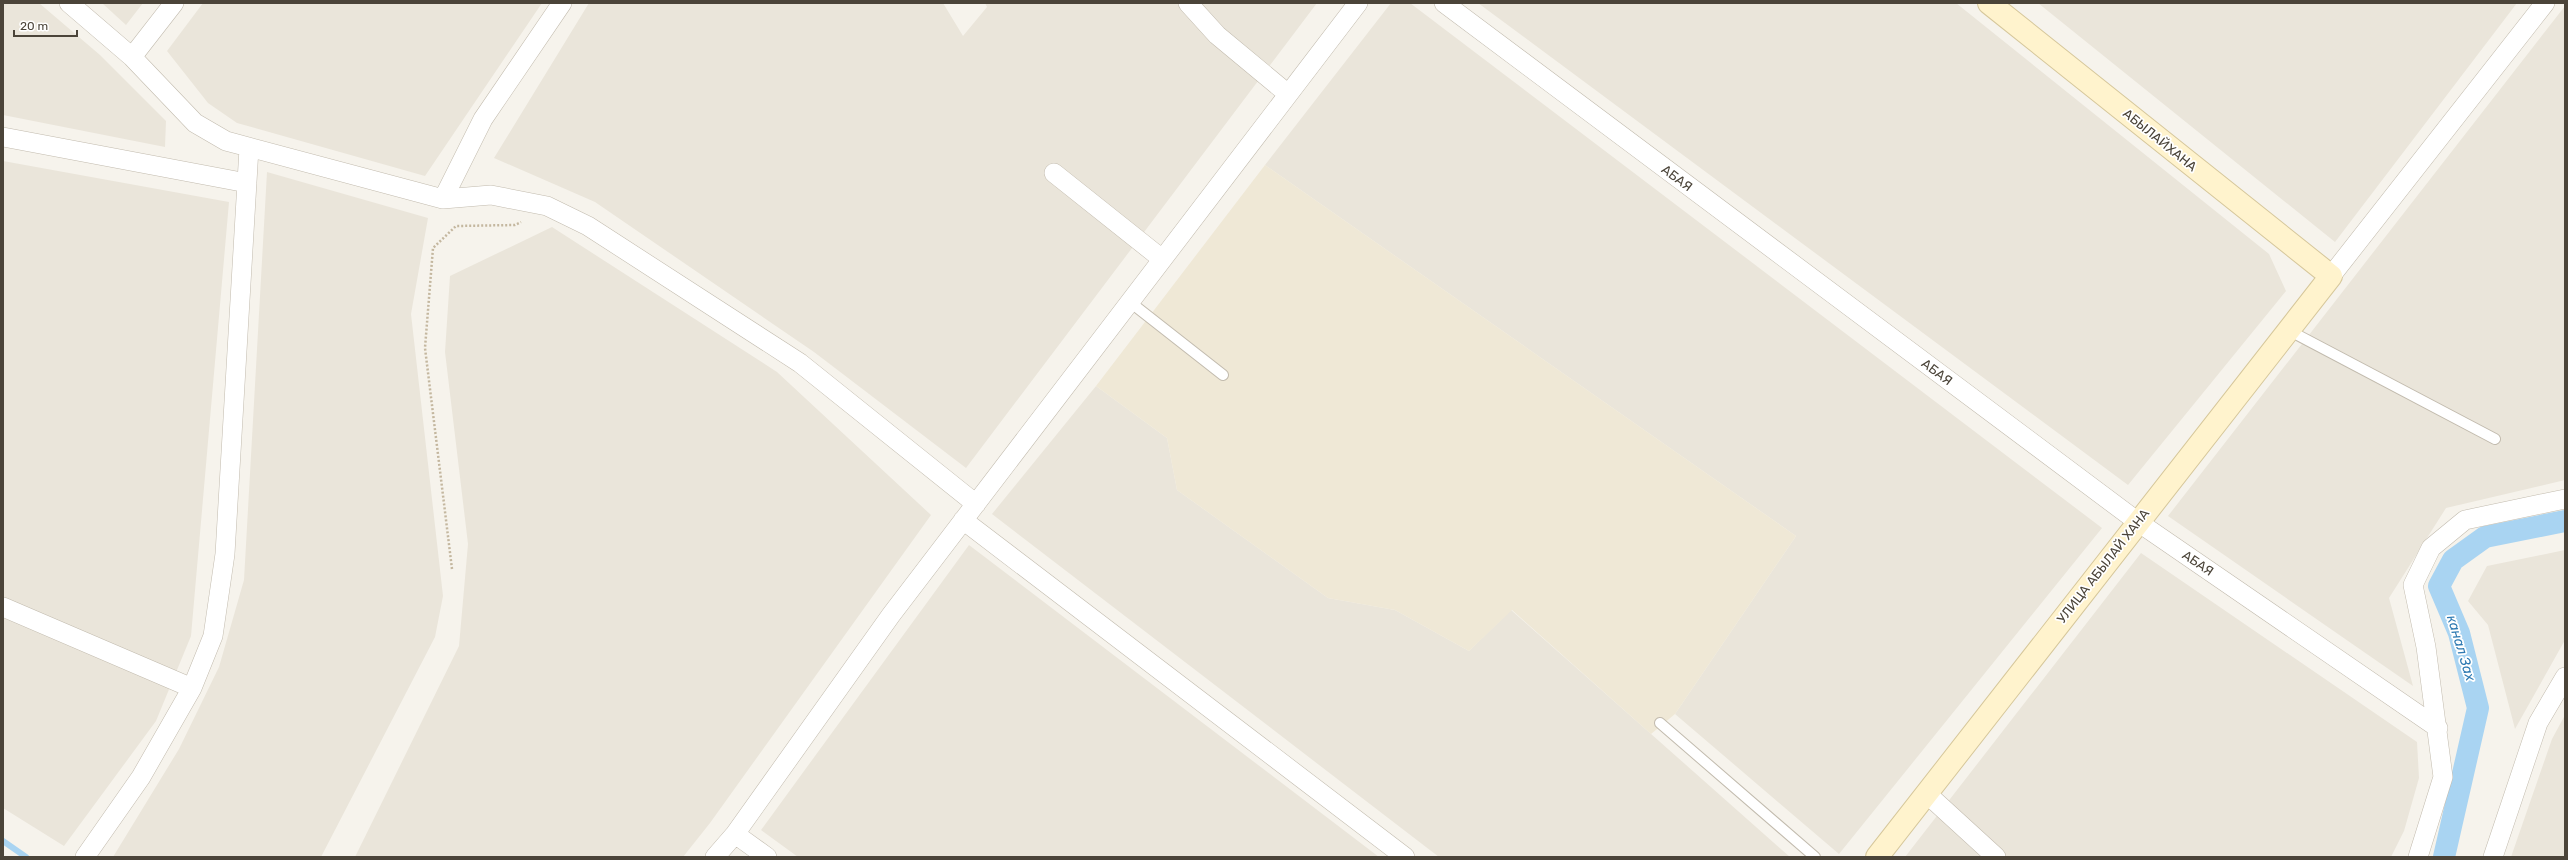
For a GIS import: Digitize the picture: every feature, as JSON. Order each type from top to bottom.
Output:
[{"type":"main road","name":"АБЫЛАЙХАНА","points":[[1989,3],[2331,276]]},
{"type":"main road","name":"УЛИЦА АБЫЛАЙ ХАНА","points":[[1877,857],[2331,276]]},
{"type":"street","points":[[70,3],[132,57],[195,123],[226,141],[443,199],[491,195],[547,206],[588,226],[800,363],[976,504]]},
{"type":"street","points":[[132,57],[174,3]]},
{"type":"street","points":[[443,199],[483,119],[562,3]]},
{"type":"street","points":[[1188,3],[1217,35],[1288,94]]},
{"type":"street","points":[[715,857],[735,834],[891,614],[1358,3]]},
{"type":"street","name":"АБАЯ","points":[[1444,3],[2138,522],[2438,728]]},
{"type":"street","points":[[2331,276],[2545,3]]},
{"type":"street","points":[[3,137],[248,183]]},
{"type":"street","points":[[85,857],[141,777],[192,688],[213,636],[226,554],[249,148]]},
{"type":"street","points":[[1054,173],[1162,259]]},
{"type":"street","points":[[2418,857],[2443,777],[2438,728],[2426,647],[2413,585],[2431,548],[2465,520],[2565,499]]},
{"type":"street","points":[[963,520],[1405,857]]},
{"type":"street","points":[[3,607],[192,688]]},
{"type":"street","points":[[2493,857],[2538,723],[2565,677]]},
{"type":"street","points":[[1926,794],[1996,857]]},
{"type":"street","points":[[735,834],[767,857]]},
{"type":"lane","points":[[1130,302],[1223,374]]},
{"type":"lane","points":[[2288,330],[2495,439]]},
{"type":"lane","points":[[1660,723],[1815,857]]},
{"type":"path","points":[[452,569],[425,348],[433,248],[456,226],[515,225],[547,206]]},
{"type":"shaded area","points":[[3,3],[39,3],[100,55],[166,121],[165,147],[3,115]]},
{"type":"shaded area","points":[[102,3],[143,3],[126,25]]},
{"type":"shaded area","points":[[203,3],[542,3],[425,176],[237,123],[208,103],[167,51]]},
{"type":"shaded area","points":[[589,3],[943,3],[963,36],[987,7],[985,3],[1317,3],[966,468],[814,352],[595,202],[494,158]]},
{"type":"shaded area","points":[[1391,3],[1410,3],[2102,528],[1839,854],[1675,714],[1796,536],[1265,165]]},
{"type":"shaded area","points":[[1478,3],[1956,3],[2269,254],[2286,291],[2128,485]]},
{"type":"shaded area","points":[[2038,3],[2517,3],[2335,242]]},
{"type":"shaded area","points":[[2565,6],[2565,480],[2446,508],[2389,598],[2413,686],[2168,516]]},
{"type":"shaded area","points":[[3,161],[229,202],[191,636],[156,721],[64,846],[3,808]]},
{"type":"shaded area","points":[[1265,165],[1796,536],[1675,714],[1651,734],[1512,610],[1469,651],[1395,610],[1328,598],[1177,490],[1167,438],[1096,386]]},
{"type":"shaded area","points":[[267,172],[428,218],[411,314],[443,596],[435,637],[321,857],[113,857],[179,749],[219,667],[244,580]]},
{"type":"shaded area","points":[[552,227],[777,372],[931,515],[710,823],[683,857],[355,857],[459,646],[468,544],[445,352],[450,276]]},
{"type":"shaded area","points":[[1096,386],[1167,438],[1177,490],[1328,598],[1395,610],[1469,651],[1511,610],[1790,857],[1439,857],[992,514]]},
{"type":"shaded area","points":[[969,545],[1379,857],[798,857],[761,830]]},
{"type":"shaded area","points":[[2565,550],[2565,640],[2515,729],[2488,625],[2468,601],[2487,566]]},
{"type":"shaded area","points":[[2141,553],[2417,742],[2419,778],[2404,831],[2391,857],[1905,857]]},
{"type":"shaded area","points":[[2565,715],[2565,857],[2511,857],[2552,739]]},
{"type":"waterway","name":"канал Зах","points":[[2444,857],[2478,708],[2459,633],[2439,586],[2453,560],[2485,537],[2565,521]]},
{"type":"waterway","points":[[3,841],[26,857]]}]
